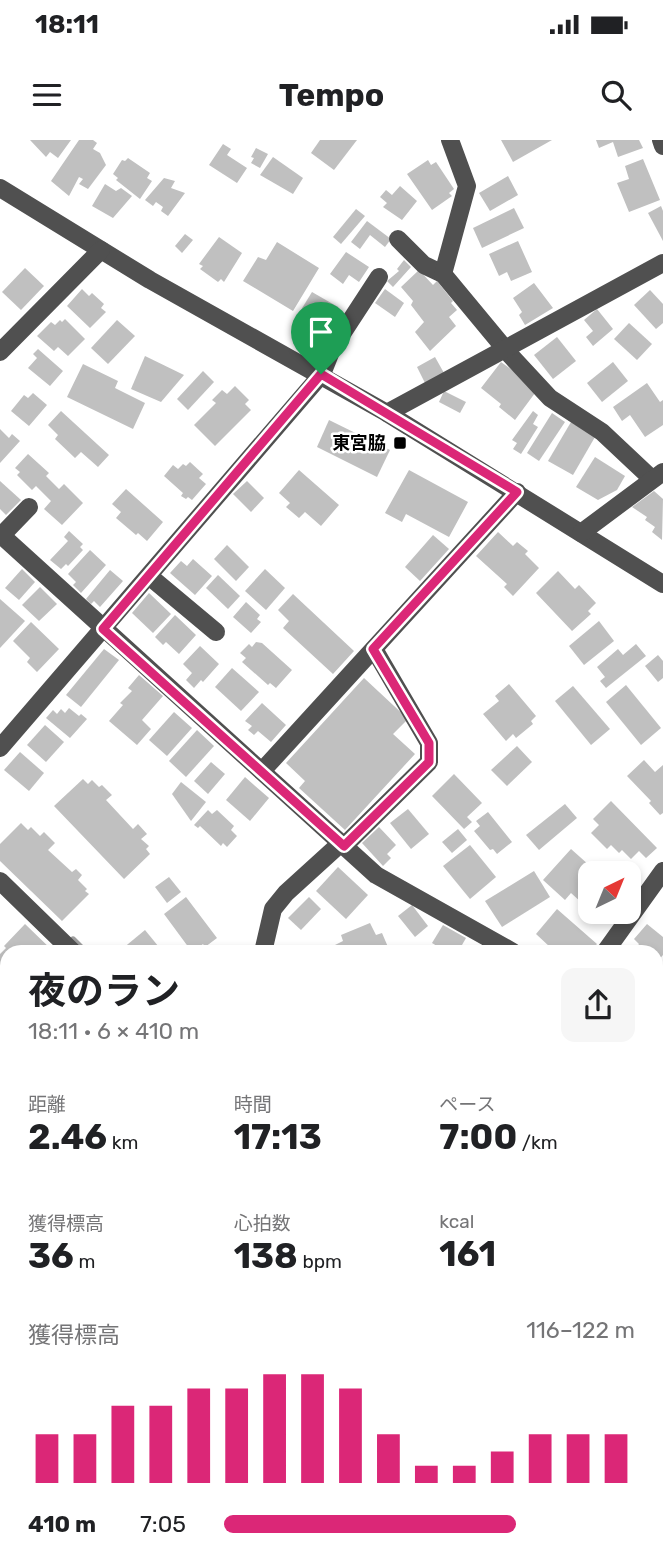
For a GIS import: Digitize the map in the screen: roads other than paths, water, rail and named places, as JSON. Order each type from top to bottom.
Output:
[{"type":"street","points":[[443,274],[467,186],[450,140]]},
{"type":"street","points":[[661,140],[663,146]]},
{"type":"street","points":[[0,188],[150,281],[387,413],[663,584]]},
{"type":"street","points":[[398,239],[424,265],[443,274],[550,398],[602,432],[657,476],[581,533]]},
{"type":"street","points":[[0,352],[101,250]]},
{"type":"street","points":[[387,413],[663,263]]},
{"type":"street","points":[[0,748],[321,374],[332,349],[379,277]]},
{"type":"street","points":[[262,771],[517,492]]},
{"type":"street","points":[[29,507],[1,535],[376,875],[501,945]]},
{"type":"street","points":[[149,576],[216,632]]},
{"type":"street","points":[[265,945],[273,909],[286,893],[343,844],[429,762],[429,743],[373,649]]},
{"type":"street","points":[[610,945],[663,872]]},
{"type":"street","points":[[0,881],[66,945]]},
{"type":"waterway","points":[[73,940],[78,945]]},
{"type":"place","name":"東宮脇","points":[[400,443]]}]
